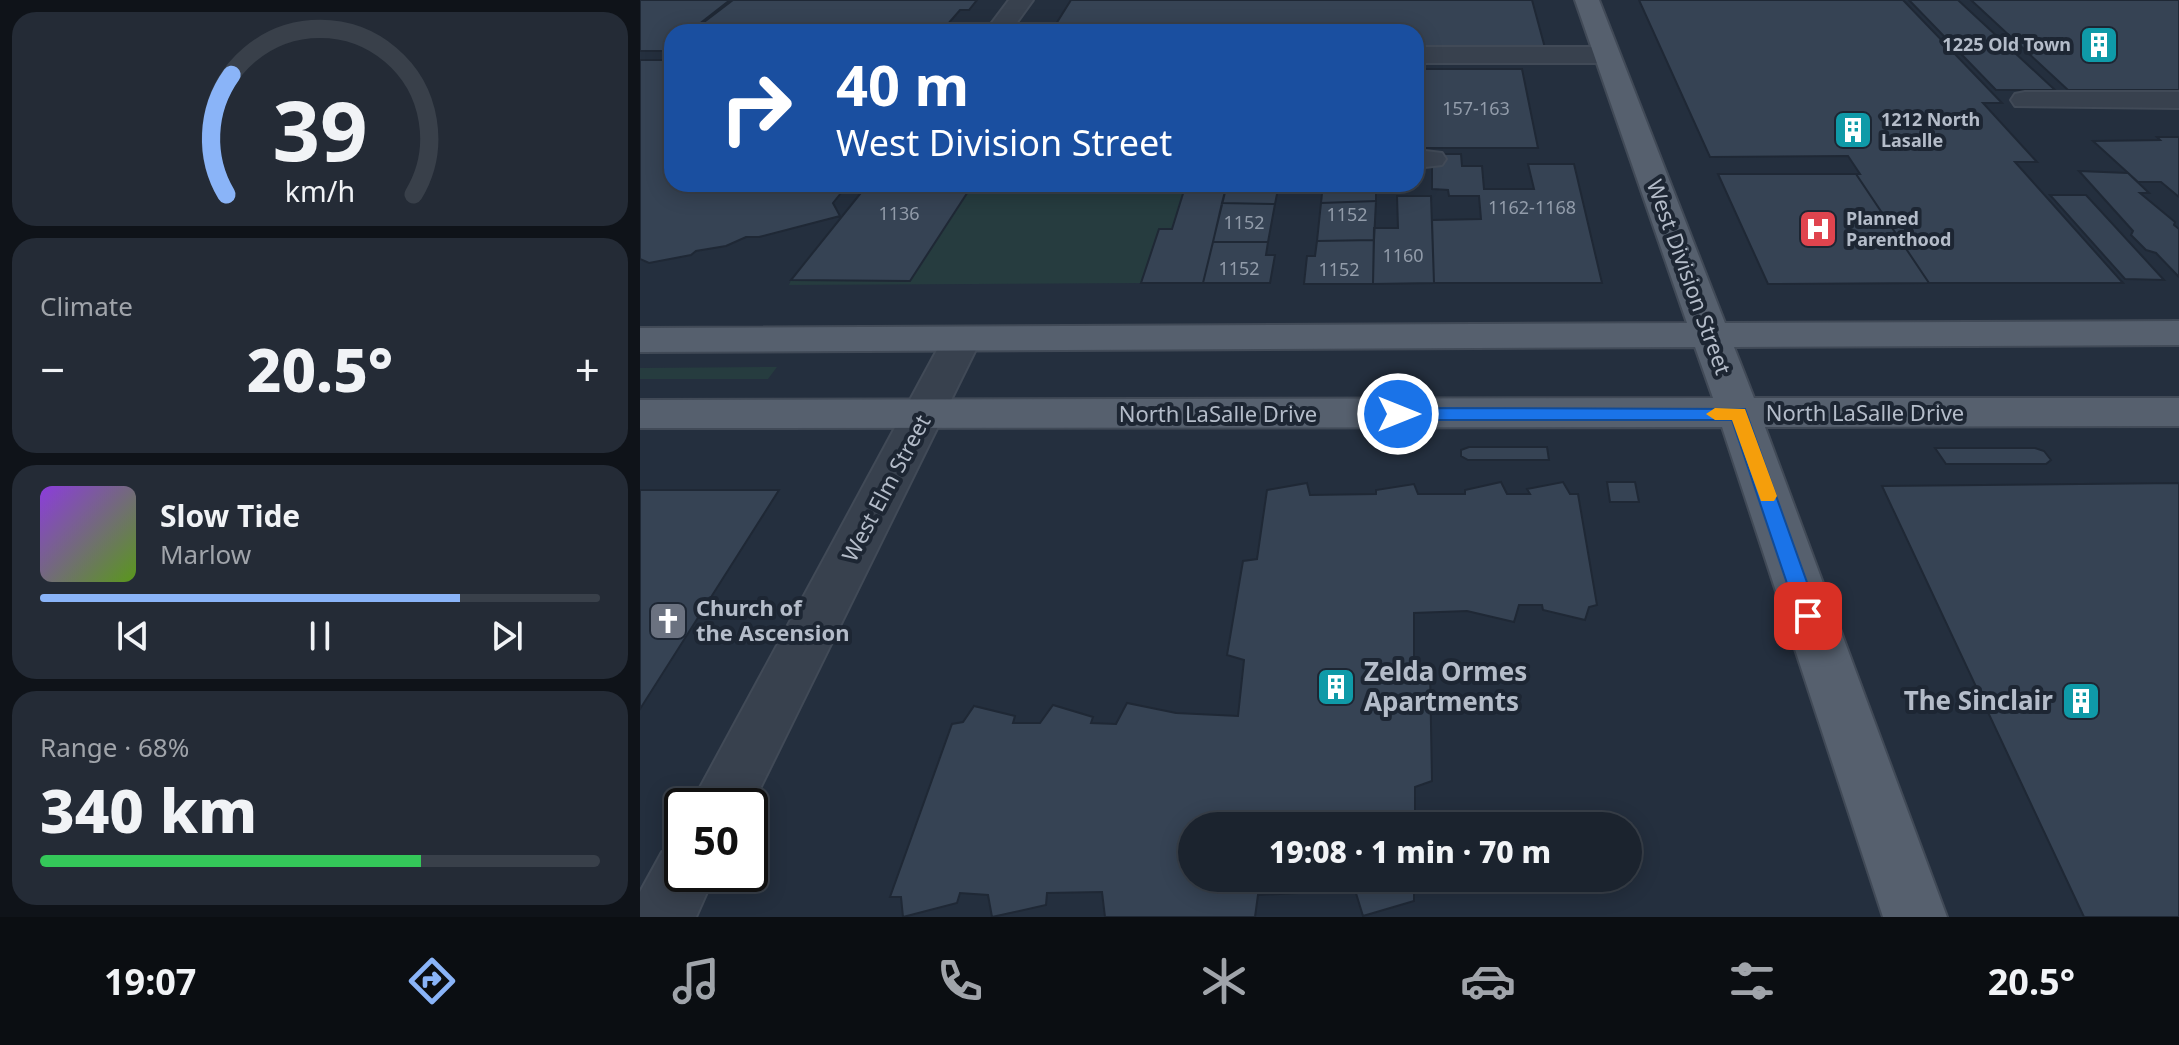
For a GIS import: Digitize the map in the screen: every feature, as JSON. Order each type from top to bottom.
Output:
[{"type":"main road","name":"West Division Street","points":[[1587,0],[1739,414],[1915,917]]},
{"type":"main road","points":[[640,340],[2179,333]]},
{"type":"main road","name":"North LaSalle Drive","points":[[640,414],[2179,412]]},
{"type":"street","points":[[1003,24],[1021,0]]},
{"type":"street","points":[[1424,55],[1607,55]]},
{"type":"street","points":[[2025,100],[2179,100]]},
{"type":"street","name":"West Elm Street","points":[[729,788],[962,339]]},
{"type":"street","points":[[662,917],[675,892]]},
{"type":"green space","points":[[968,192],[1184,192],[1172,229],[1159,229],[1141,283],[789,285],[791,280],[910,281]]},
{"type":"green space","points":[[777,367],[768,379],[640,379],[640,368]]},
{"type":"building","points":[[640,0],[730,0],[699,24],[664,24],[664,51],[640,51]]},
{"type":"building","points":[[733,0],[977,0],[969,10],[960,10],[948,24],[702,24]]},
{"type":"building","points":[[1071,0],[1532,0],[1545,48],[1424,49],[1424,24],[1056,24]]},
{"type":"building","name":"1212 North Lasalle","points":[[1639,0],[1903,0],[2002,103],[1983,103],[2037,162],[2015,162],[2123,283],[1929,283],[1856,174],[1860,174],[1848,156],[1710,157]]},
{"type":"building","points":[[1909,0],[1958,0],[2055,90],[1996,90]]},
{"type":"building","name":"1225 Old Town","points":[[1971,0],[2179,0],[2179,90],[2068,90]]},
{"type":"building","points":[[640,60],[664,60],[664,192],[842,192],[833,203],[840,216],[759,237],[746,237],[691,255],[649,263],[640,259]]},
{"type":"building","points":[[1424,69],[1522,69],[1538,148],[1424,148]]},
{"type":"building","points":[[2157,137],[2179,137],[2179,197],[2161,182],[2138,182],[2093,141],[2160,140]]},
{"type":"building","points":[[1440,154],[1461,154],[1462,166],[1482,166],[1484,189],[1534,189],[1528,164],[1574,164],[1602,283],[1434,283],[1432,220],[1481,219],[1479,196],[1449,196],[1448,190],[1432,189],[1432,166],[1441,166]]},
{"type":"building","points":[[2079,171],[2128,173],[2149,193],[2140,193],[2175,222],[2179,229],[2179,277],[2156,253],[2146,250],[2131,235],[2133,231]]},
{"type":"building","name":"Planned Parenthood","points":[[1718,174],[1856,174],[1929,283],[1768,284]]},
{"type":"building","points":[[862,192],[968,192],[910,281],[791,280]]},
{"type":"building","points":[[1184,192],[1225,192],[1203,283],[1141,283],[1159,229],[1172,229]]},
{"type":"building","points":[[1225,192],[1277,192],[1275,204],[1222,203]]},
{"type":"building","points":[[1322,192],[1376,192],[1376,201],[1321,203]]},
{"type":"building","points":[[2050,195],[2086,195],[2164,280],[2125,279]]},
{"type":"building","points":[[1397,196],[1431,196],[1434,283],[1373,284],[1374,228],[1398,228]]},
{"type":"building","points":[[1376,201],[1374,240],[1317,241],[1321,203]]},
{"type":"building","points":[[1222,203],[1275,204],[1268,242],[1213,242]]},
{"type":"building","points":[[1374,240],[1373,284],[1304,284],[1307,256],[1315,256],[1317,241]]},
{"type":"building","points":[[1213,242],[1268,242],[1266,255],[1275,255],[1270,283],[1203,283]]},
{"type":"building","points":[[1469,447],[1547,447],[1549,460],[1468,460],[1461,456],[1461,450]]},
{"type":"building","points":[[1935,448],[2035,448],[2044,451],[2051,460],[2046,464],[1946,464]]},
{"type":"building","name":"Zelda Ormes Apartments","points":[[1501,482],[1507,494],[1530,494],[1527,489],[1563,482],[1570,494],[1578,494],[1597,605],[1589,607],[1585,620],[1543,610],[1542,605],[1519,605],[1514,622],[1467,611],[1414,613],[1414,664],[1430,670],[1432,781],[1415,787],[1415,812],[1178,812],[1178,892],[1316,892],[1258,895],[1255,917],[1105,917],[1102,892],[1047,893],[1046,905],[992,917],[988,895],[960,893],[957,903],[903,917],[901,897],[890,897],[952,724],[963,722],[974,706],[1015,716],[1013,723],[1040,723],[1053,705],[1093,717],[1091,723],[1116,724],[1127,703],[1176,713],[1238,716],[1244,660],[1227,655],[1243,561],[1257,559],[1267,490],[1307,483],[1310,495],[1376,494],[1376,490],[1414,484],[1418,494],[1465,494],[1465,490]]},
{"type":"building","points":[[1607,482],[1635,482],[1639,502],[1610,502]]},
{"type":"building","name":"The Sinclair","points":[[2179,483],[2179,917],[2084,917],[1882,486]]},
{"type":"building","name":"Church of the Ascension","points":[[640,490],[779,490],[640,709]]},
{"type":"building","name":"Zelda Ormes Apartments","points":[[1356,892],[1414,892],[1414,901],[1363,916]]},
{"type":"slow traffic","points":[[1715,414],[1739,414],[1767,496]]},
{"type":"place","name":"1225 Old Town","points":[[2099,45]]},
{"type":"place","name":"1212 North Lasalle","points":[[1853,130]]},
{"type":"place","name":"Planned Parenthood","points":[[1818,229]]},
{"type":"place","name":"Church of the Ascension","points":[[668,621]]},
{"type":"place","name":"Zelda Ormes Apartments","points":[[1336,687]]},
{"type":"place","name":"The Sinclair","points":[[2081,701]]},
{"type":"route","points":[[1398,414],[1739,414],[1808,616]]}]
